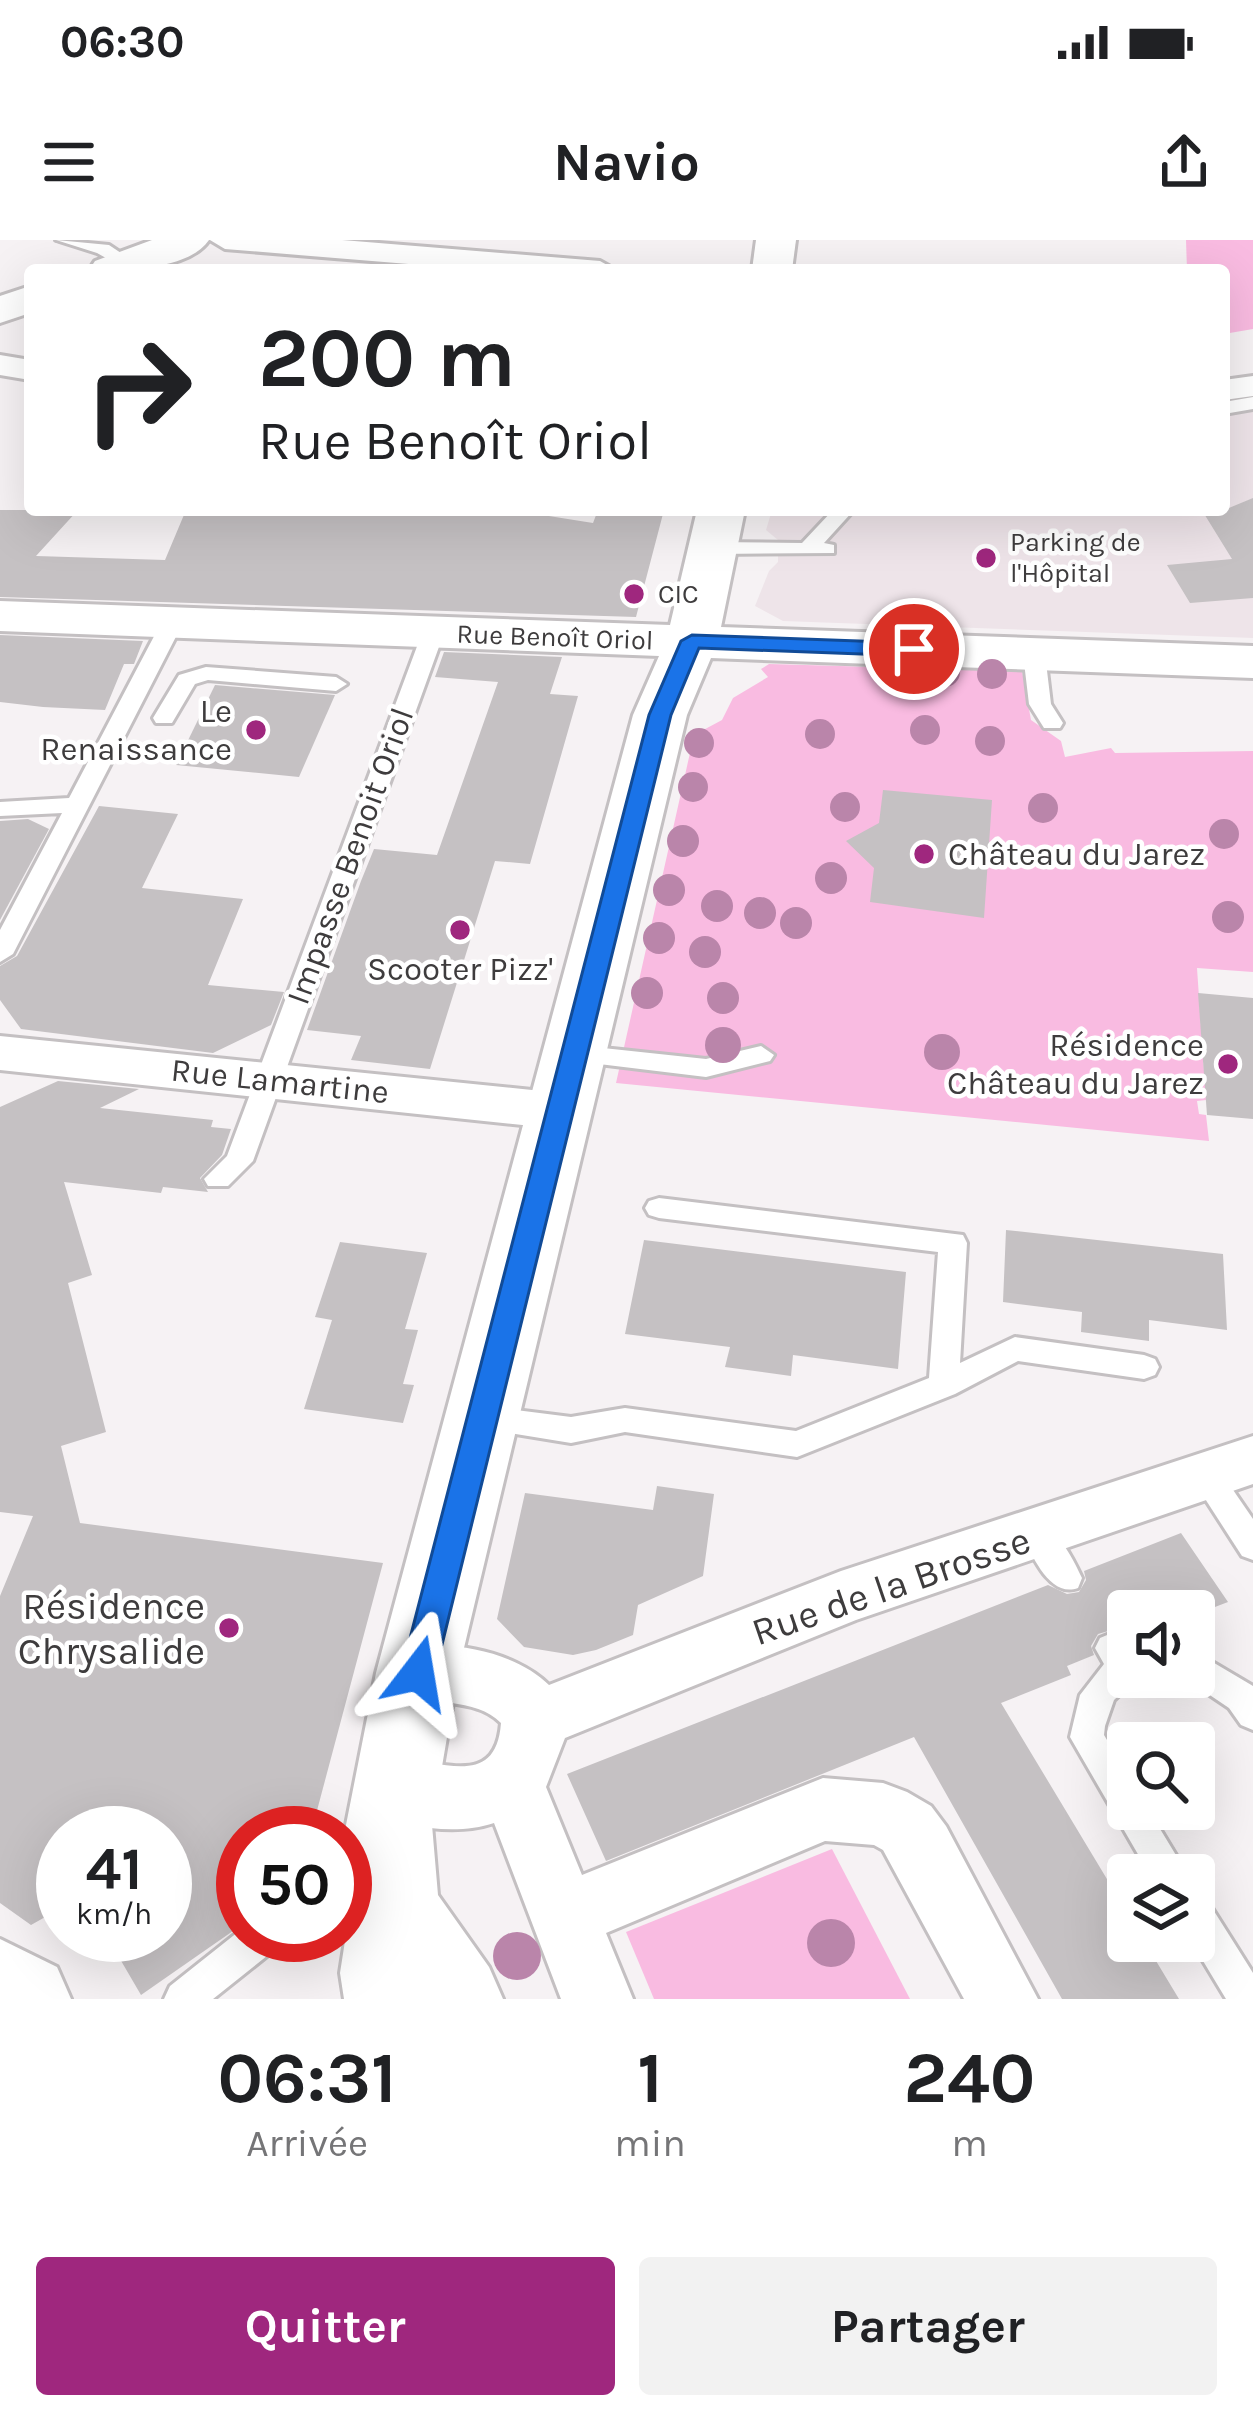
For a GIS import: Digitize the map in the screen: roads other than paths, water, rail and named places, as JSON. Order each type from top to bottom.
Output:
[{"type":"main road","points":[[124,264],[189,240]]},
{"type":"main road","points":[[390,1999],[384,1858],[418,1673],[660,715],[692,641],[717,529]]},
{"type":"main road","name":"Rue Benoît Oriol","points":[[0,616],[1253,662]]},
{"type":"main road","points":[[384,1858],[457,1999]]},
{"type":"main road","points":[[0,1985],[25,1999]]},
{"type":"street","points":[[225,240],[526,264]]},
{"type":"street","name":"Rue Lamartine","points":[[0,1053],[268,1080],[568,1083]]},
{"type":"street","name":"Rue de la Brosse","points":[[384,1858],[471,1796],[494,1792],[522,1751],[842,1598],[1052,1556],[1230,1468]]},
{"type":"street","points":[[418,1673],[490,1682],[515,1691],[522,1751],[566,1916],[597,1999]]},
{"type":"street","points":[[566,1916],[823,1809],[883,1814],[907,1828],[922,1849],[1002,1999]]},
{"type":"lane","points":[[64,240],[104,250],[117,264]]},
{"type":"lane","points":[[717,529],[816,550],[840,516]]},
{"type":"lane","points":[[0,954],[172,623]]},
{"type":"lane","name":"Impasse Benoit Oriol","points":[[218,1179],[239,1161],[433,633]]},
{"type":"lane","points":[[1034,654],[1040,704],[1052,723]]},
{"type":"lane","points":[[164,718],[188,680],[206,673],[336,684]]},
{"type":"lane","points":[[124,714],[188,720]]},
{"type":"lane","points":[[0,809],[77,805]]},
{"type":"lane","points":[[568,1083],[706,1068],[761,1055]]},
{"type":"lane","points":[[659,1208],[953,1243],[944,1385]]},
{"type":"lane","points":[[484,1418],[572,1430],[625,1420],[796,1444],[944,1385],[1015,1348],[1144,1367]]},
{"type":"lane","points":[[1230,1468],[1248,1538]]},
{"type":"lane","points":[[1107,1679],[1094,1699],[1087,1737],[1107,1772]]},
{"type":"lane","points":[[1215,1680],[1241,1697],[1253,1714]]},
{"type":"lane","points":[[1215,1946],[1248,1999]]},
{"type":"lane","points":[[183,1999],[230,1962]]},
{"type":"place","name":"Parking de l'Hôpital","points":[[986,558]]},
{"type":"place","name":"CIC","points":[[634,594]]},
{"type":"place","name":"Le Renaissance","points":[[256,730]]},
{"type":"place","name":"Château du Jarez","points":[[924,854]]},
{"type":"place","name":"Scooter Pizz'","points":[[460,930]]},
{"type":"place","name":"Résidence Château du Jarez","points":[[1228,1064]]},
{"type":"place","name":"Résidence Chrysalide","points":[[229,1628]]}]
